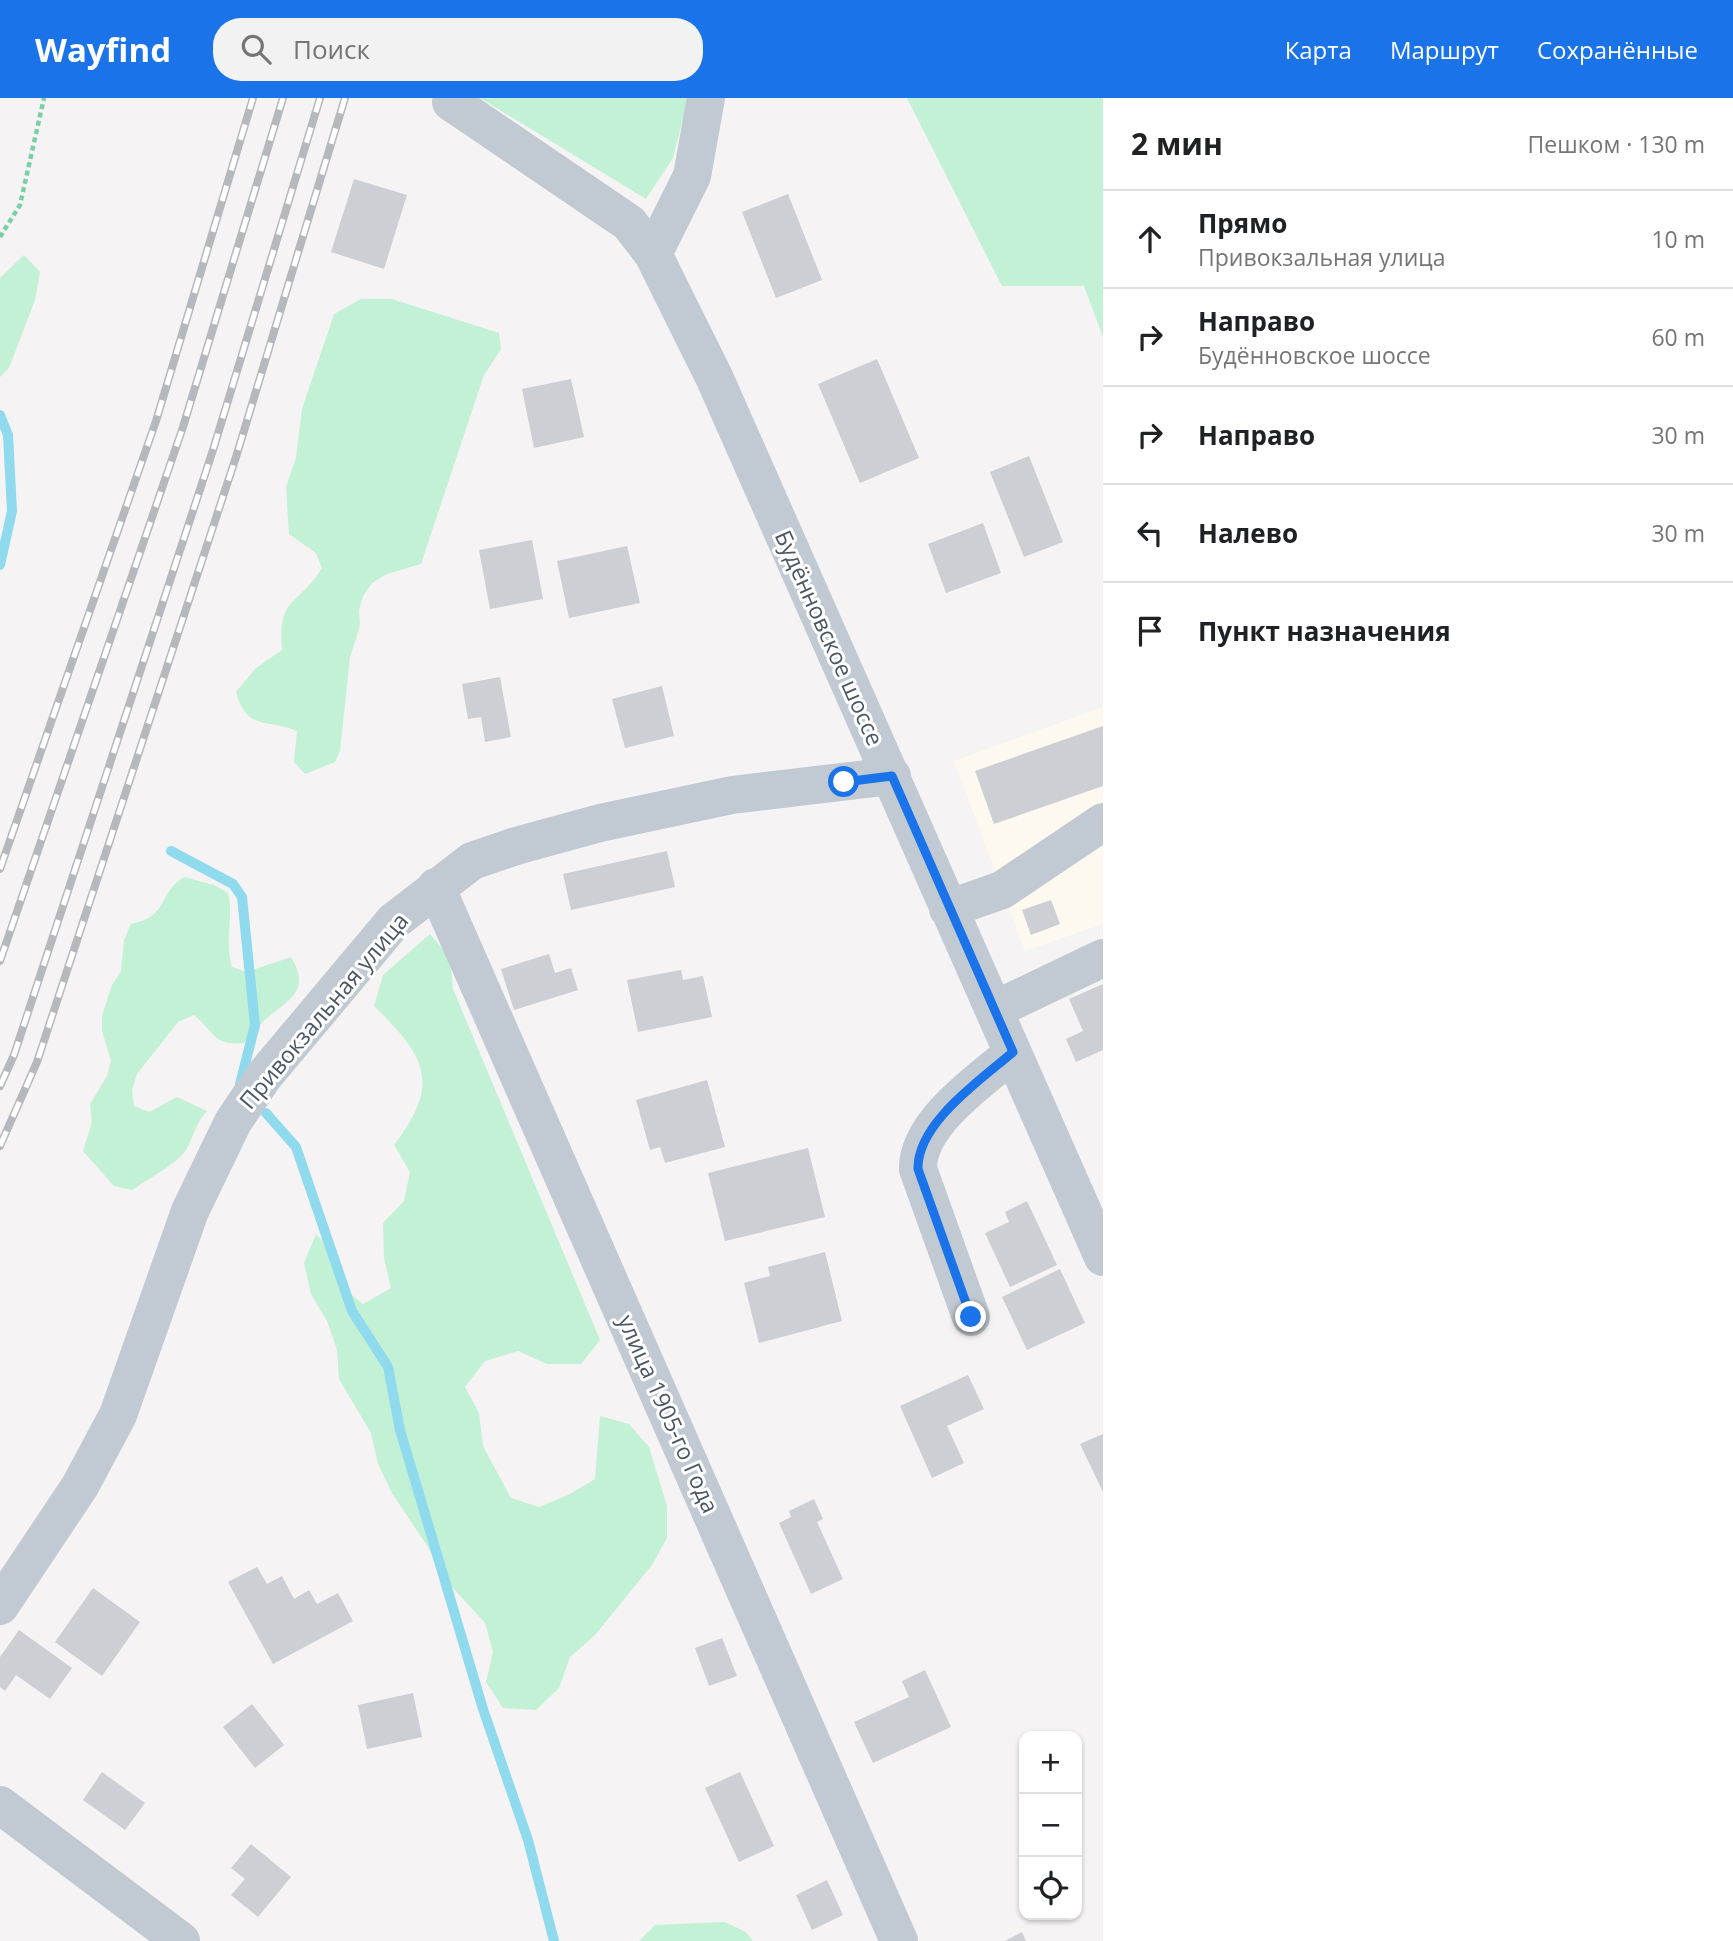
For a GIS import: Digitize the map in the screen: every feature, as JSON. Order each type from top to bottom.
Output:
[{"type":"street","points":[[653,254],[692,176],[706,98]]},
{"type":"street","name":"Будённовское шоссе","points":[[451,103],[629,223],[653,254],[715,379],[1103,1256]]},
{"type":"street","name":"Привокзальная улица","points":[[0,1606],[80,1486],[118,1415],[190,1211],[233,1122],[264,1076],[394,921],[472,861],[600,822],[732,795],[892,776]]},
{"type":"street","points":[[948,909],[1002,890],[1103,822]]},
{"type":"street","name":"улица 1905-го Года","points":[[436,887],[899,1941]]},
{"type":"street","points":[[993,1010],[1103,958]]},
{"type":"street","points":[[971,1317],[918,1169],[918,1154],[926,1136],[953,1104],[1013,1052]]},
{"type":"street","points":[[0,1805],[181,1941]]},
{"type":"path","points":[[0,237],[20,205],[44,98]]},
{"type":"shaded area","points":[[1103,707],[1103,924],[1025,951],[954,761]]},
{"type":"green space","points":[[480,98],[686,98],[687,103],[673,158],[646,199]]},
{"type":"green space","points":[[907,98],[1103,98],[1103,337],[1084,286],[1002,286]]},
{"type":"green space","points":[[24,255],[40,272],[35,300],[9,368],[0,377],[0,278]]},
{"type":"green space","points":[[361,299],[392,299],[499,333],[501,349],[484,375],[421,564],[387,574],[372,583],[363,596],[359,610],[360,626],[350,657],[340,751],[335,762],[305,774],[294,762],[297,731],[252,718],[241,705],[236,692],[256,668],[282,650],[281,633],[286,610],[322,568],[316,553],[289,534],[286,487],[296,458],[302,409],[334,314]]},
{"type":"green space","points":[[184,877],[214,885],[228,893],[232,967],[247,972],[291,957],[297,968],[298,986],[290,999],[264,1021],[245,1043],[220,1040],[194,1015],[178,1022],[137,1074],[132,1090],[134,1106],[149,1112],[177,1097],[207,1111],[182,1155],[132,1190],[114,1186],[83,1151],[92,1122],[90,1104],[107,1076],[111,1061],[102,1031],[102,1016],[112,985],[121,971],[124,940],[131,924],[152,916],[169,891]]},
{"type":"green space","points":[[430,934],[450,958],[453,989],[600,1340],[581,1364],[547,1364],[518,1351],[485,1361],[465,1387],[479,1413],[483,1446],[511,1498],[539,1507],[568,1495],[595,1479],[600,1416],[629,1424],[649,1447],[667,1506],[667,1538],[652,1565],[595,1635],[570,1657],[559,1688],[536,1710],[503,1708],[486,1682],[493,1652],[485,1623],[441,1575],[428,1547],[392,1493],[378,1464],[371,1433],[339,1379],[337,1350],[327,1321],[311,1294],[304,1263],[316,1234],[337,1257],[342,1287],[363,1304],[391,1288],[384,1258],[383,1223],[404,1201],[410,1172],[394,1145],[409,1123],[422,1087],[421,1071],[415,1056],[405,1040],[374,1006],[383,975]]},
{"type":"green space","points":[[725,1922],[746,1932],[753,1941],[639,1941],[655,1925]]},
{"type":"building","points":[[354,179],[407,195],[384,269],[331,252]]},
{"type":"building","points":[[788,194],[822,280],[776,298],[742,212]]},
{"type":"building","points":[[877,359],[919,458],[860,483],[818,384]]},
{"type":"building","points":[[571,379],[584,437],[534,448],[522,389]]},
{"type":"building","points":[[1029,456],[1063,542],[1024,557],[990,472]]},
{"type":"building","points":[[983,523],[1001,573],[946,593],[928,544]]},
{"type":"building","points":[[532,540],[543,599],[490,609],[479,550]]},
{"type":"building","points":[[627,546],[640,603],[569,618],[557,561]]},
{"type":"building","points":[[500,677],[511,737],[485,742],[481,717],[468,719],[462,684]]},
{"type":"building","points":[[662,686],[674,736],[625,748],[612,699]]},
{"type":"building","points":[[1103,726],[1103,786],[994,824],[975,771]]},
{"type":"building","points":[[667,851],[675,887],[571,910],[563,874]]},
{"type":"building","points":[[1051,900],[1060,924],[1031,935],[1022,910]]},
{"type":"building","points":[[549,954],[555,973],[571,968],[578,990],[514,1010],[501,969]]},
{"type":"building","points":[[681,970],[683,980],[703,976],[712,1017],[638,1032],[627,980]]},
{"type":"building","points":[[1103,984],[1103,1050],[1076,1062],[1066,1039],[1083,1031],[1069,999]]},
{"type":"building","points":[[707,1080],[725,1147],[665,1163],[660,1147],[650,1150],[636,1100]]},
{"type":"building","points":[[808,1148],[825,1217],[725,1241],[708,1173]]},
{"type":"building","points":[[1027,1201],[1057,1265],[1010,1287],[985,1233],[1009,1222],[1005,1212]]},
{"type":"building","points":[[825,1252],[842,1321],[759,1343],[744,1283],[770,1276],[768,1267]]},
{"type":"building","points":[[1060,1269],[1085,1323],[1027,1350],[1002,1297]]},
{"type":"building","points":[[968,1375],[984,1409],[947,1426],[964,1463],[932,1478],[900,1406]]},
{"type":"building","points":[[1103,1434],[1103,1492],[1080,1444]]},
{"type":"building","points":[[814,1499],[823,1519],[817,1522],[843,1579],[811,1594],[779,1523],[791,1517],[789,1511]]},
{"type":"building","points":[[257,1567],[267,1584],[282,1576],[294,1599],[309,1590],[317,1604],[338,1593],[353,1621],[273,1664],[228,1582]]},
{"type":"building","points":[[93,1588],[140,1622],[102,1676],[55,1642]]},
{"type":"building","points":[[19,1630],[72,1668],[50,1699],[16,1675],[5,1691],[0,1687],[0,1657]]},
{"type":"building","points":[[722,1638],[737,1676],[709,1686],[695,1648]]},
{"type":"building","points":[[925,1670],[951,1727],[873,1763],[854,1722],[909,1697],[902,1681]]},
{"type":"building","points":[[413,1693],[422,1737],[367,1749],[358,1705]]},
{"type":"building","points":[[252,1704],[284,1745],[255,1768],[223,1727]]},
{"type":"building","points":[[102,1772],[145,1803],[125,1830],[83,1800]]},
{"type":"building","points":[[740,1772],[774,1846],[739,1862],[705,1788]]},
{"type":"building","points":[[251,1844],[291,1877],[258,1917],[231,1895],[245,1879],[231,1868]]},
{"type":"building","points":[[827,1880],[843,1915],[812,1930],[796,1895]]},
{"type":"building","points":[[1022,1932],[1026,1941],[1005,1941]]},
{"type":"waterway","points":[[0,415],[8,435],[12,511],[0,565]]},
{"type":"waterway","points":[[171,851],[233,884],[242,897],[255,1025],[240,1084]]},
{"type":"waterway","points":[[266,1113],[296,1147],[352,1311],[388,1367],[400,1430],[483,1709],[528,1840],[554,1941]]},
{"type":"railway","points":[[0,869],[156,421],[253,98]]},
{"type":"railway","points":[[0,961],[183,427],[283,98]]},
{"type":"railway","points":[[0,1086],[14,1055],[213,450],[320,98]]},
{"type":"railway","points":[[0,1146],[37,1062],[236,457],[345,98]]},
{"type":"route","points":[[844,782],[892,776],[948,909],[1013,1052],[953,1104],[926,1136],[918,1154],[918,1169],[971,1317]]}]
